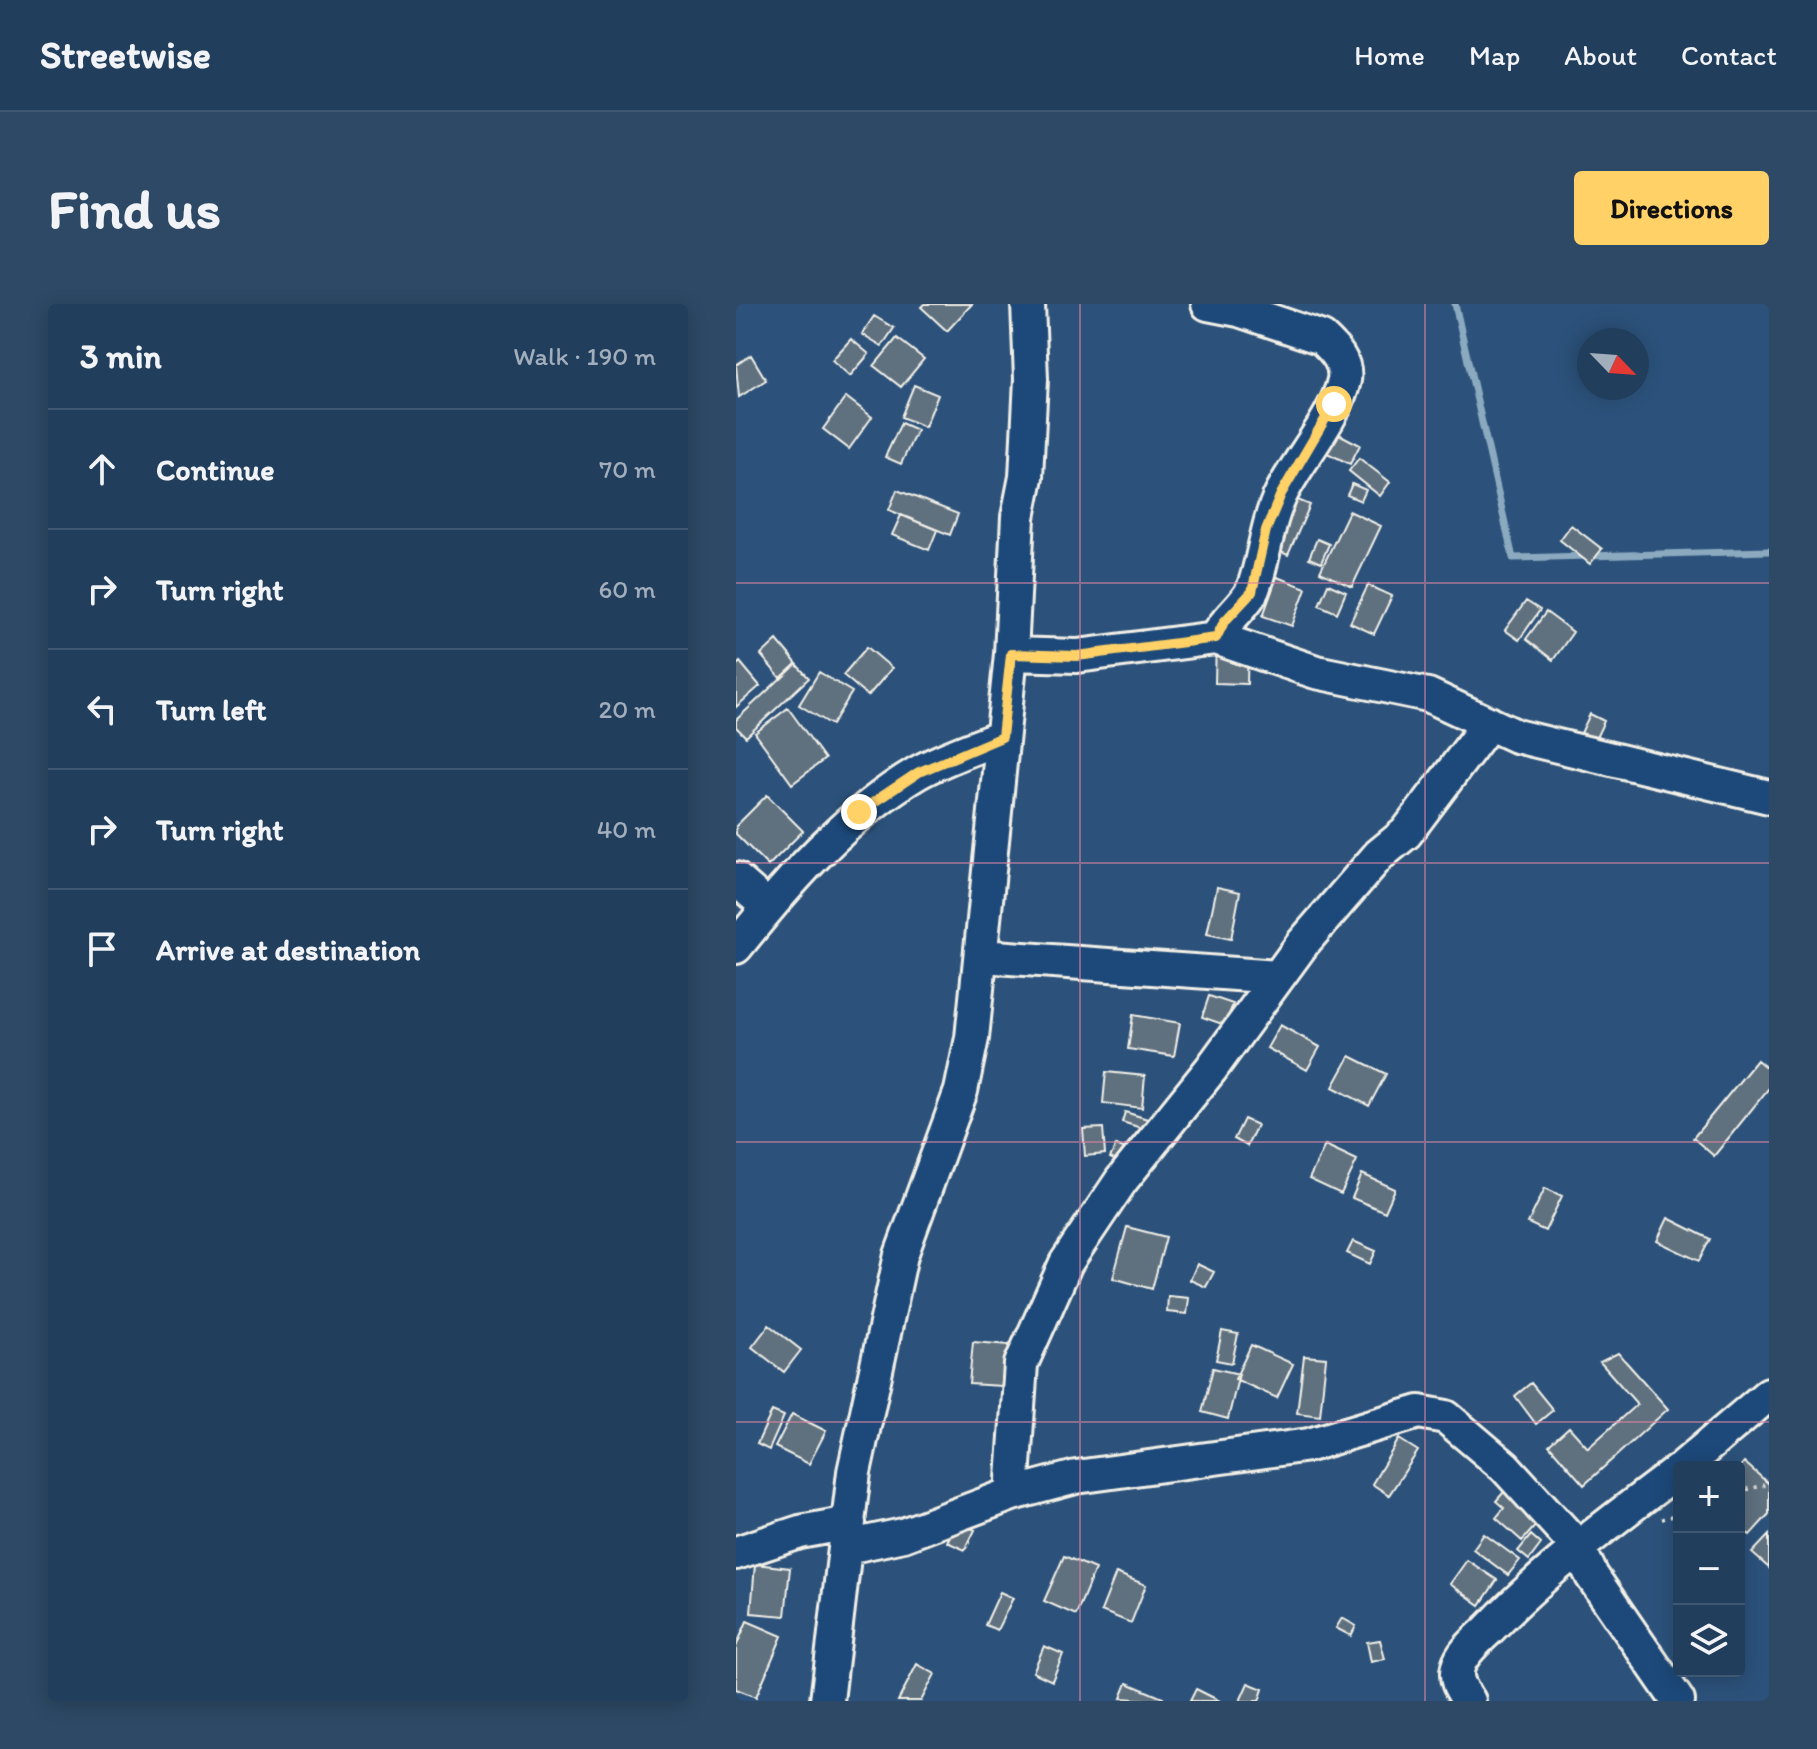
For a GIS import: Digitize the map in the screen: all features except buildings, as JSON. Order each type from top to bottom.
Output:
[{"type":"street","points":[[827,1701],[854,1472],[901,1255],[961,1091],[982,956],[1011,654],[1012,583],[1026,477],[1031,379],[1028,304]]},
{"type":"street","points":[[1208,304],[1239,310],[1322,338],[1338,356],[1345,376],[1334,404],[1281,494],[1266,530],[1252,592],[1224,622],[1216,638]]},
{"type":"street","points":[[1011,654],[1077,656],[1216,638],[1316,672],[1428,695],[1489,723],[1547,744],[1769,797]]},
{"type":"street","points":[[1012,1494],[1021,1364],[1066,1263],[1121,1181],[1211,1069],[1311,933],[1379,855],[1406,833],[1489,723]]},
{"type":"street","points":[[736,947],[768,907],[859,812],[919,772],[1002,737]]},
{"type":"street","points":[[736,879],[768,907]]},
{"type":"street","points":[[982,956],[1278,977]]},
{"type":"street","points":[[1689,1461],[1769,1394]]},
{"type":"street","points":[[736,1553],[800,1532],[903,1535],[1012,1494],[1122,1468],[1309,1445],[1419,1412],[1446,1417],[1465,1430],[1578,1547],[1592,1576],[1643,1655],[1678,1701]]},
{"type":"street","points":[[1469,1701],[1457,1683],[1457,1669],[1462,1657],[1515,1602],[1578,1547],[1673,1474]]},
{"type":"path","points":[[1745,1490],[1769,1484]]},
{"type":"waterway","points":[[1455,304],[1513,558],[1769,551]]},
{"type":"route","points":[[859,812],[919,772],[1002,737],[1011,654],[1077,656],[1216,638],[1224,622],[1252,592],[1266,530],[1281,494],[1334,404]]}]
